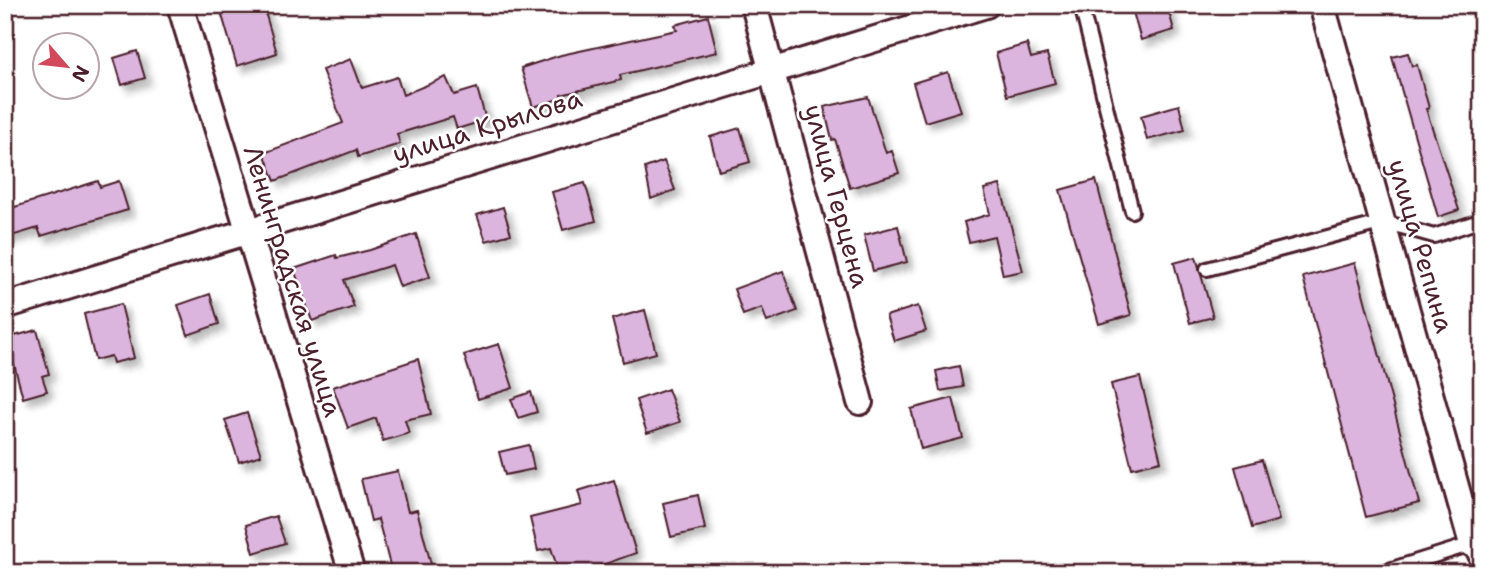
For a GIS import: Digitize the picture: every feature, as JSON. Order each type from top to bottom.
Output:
[{"type":"street","name":"Ленинградская улица","points":[[180,5],[352,573]]},
{"type":"street","name":"улица Герцена","points":[[754,5],[860,402]]},
{"type":"street","name":"улица Крылова","points":[[5,306],[986,5]]},
{"type":"street","name":"улица Репина","points":[[1322,5],[1472,544]]},
{"type":"lane","points":[[1081,5],[1132,211]]},
{"type":"lane","points":[[1207,269],[1384,222],[1434,236],[1482,220]]},
{"type":"lane","points":[[1379,573],[1472,544],[1479,573]]},
{"type":"building","points":[[219,5],[263,5],[277,53],[237,66]]},
{"type":"building","points":[[1156,5],[1167,5],[1174,30],[1141,40],[1133,12]]},
{"type":"building","points":[[708,16],[717,52],[620,75],[621,80],[561,95],[562,98],[533,107],[521,68],[561,55],[677,30],[675,25]]},
{"type":"building","points":[[1027,44],[1031,58],[1047,54],[1055,83],[1007,96],[996,53]]},
{"type":"building","points":[[137,51],[145,78],[122,85],[114,58]]},
{"type":"building","points":[[1408,53],[1412,66],[1417,65],[1429,108],[1426,109],[1459,210],[1438,217],[1392,57]]},
{"type":"building","points":[[351,59],[362,88],[397,77],[403,95],[446,77],[454,95],[477,88],[486,120],[457,129],[453,117],[397,134],[400,144],[358,157],[356,150],[275,181],[264,153],[343,123],[322,70]]},
{"type":"building","points":[[948,72],[961,111],[925,122],[913,83]]},
{"type":"building","points":[[868,97],[886,153],[892,151],[899,173],[850,188],[835,139],[832,140],[824,107]]},
{"type":"building","points":[[1179,105],[1185,130],[1147,140],[1141,116]]},
{"type":"building","points":[[740,128],[750,162],[719,171],[710,137]]},
{"type":"building","points":[[664,161],[675,190],[651,199],[645,168]]},
{"type":"building","points":[[1096,180],[1131,315],[1099,324],[1060,190]]},
{"type":"building","points":[[98,181],[100,187],[119,181],[128,210],[41,236],[38,228],[5,238],[5,210]]},
{"type":"building","points":[[585,183],[596,221],[563,230],[552,192]]},
{"type":"building","points":[[1000,185],[1023,271],[1003,275],[994,236],[969,242],[964,222],[990,214],[984,189]]},
{"type":"building","points":[[503,207],[511,234],[486,241],[477,215]]},
{"type":"building","points":[[898,226],[907,262],[873,271],[864,235]]},
{"type":"building","points":[[416,234],[430,277],[400,287],[392,265],[344,280],[354,307],[312,321],[294,269],[336,255],[337,258],[370,250]]},
{"type":"building","points":[[1196,257],[1213,317],[1190,323],[1174,263]]},
{"type":"building","points":[[1355,263],[1419,503],[1366,517],[1303,277]]},
{"type":"building","points":[[783,271],[797,311],[767,322],[762,308],[743,315],[734,289]]},
{"type":"building","points":[[210,294],[219,324],[188,335],[178,305]]},
{"type":"building","points":[[121,304],[134,358],[113,363],[111,356],[95,360],[84,314]]},
{"type":"building","points":[[918,306],[926,331],[894,341],[886,316]]},
{"type":"building","points":[[645,310],[656,353],[623,362],[612,319]]},
{"type":"building","points":[[37,330],[49,374],[42,376],[47,391],[23,398],[7,338]]},
{"type":"building","points":[[499,344],[513,388],[478,399],[464,355]]},
{"type":"building","points":[[418,359],[431,414],[405,420],[409,433],[383,441],[376,418],[348,428],[333,387]]},
{"type":"building","points":[[959,366],[963,387],[940,391],[936,371]]},
{"type":"building","points":[[1140,377],[1161,461],[1132,468],[1111,384]]},
{"type":"building","points":[[668,389],[680,422],[647,433],[636,400]]},
{"type":"building","points":[[531,392],[537,412],[518,418],[511,399]]},
{"type":"building","points":[[953,398],[963,438],[921,449],[911,409]]},
{"type":"building","points":[[247,413],[261,455],[239,462],[225,420]]},
{"type":"building","points":[[529,445],[534,469],[505,475],[499,452]]},
{"type":"building","points":[[1262,460],[1279,520],[1252,528],[1235,467]]},
{"type":"building","points":[[398,471],[408,512],[417,510],[432,568],[413,573],[392,573],[378,519],[371,521],[361,479]]},
{"type":"building","points":[[614,480],[636,553],[580,573],[559,573],[551,548],[538,551],[530,518],[582,505],[578,491]]},
{"type":"building","points":[[698,495],[705,529],[671,537],[663,503]]},
{"type":"building","points":[[276,516],[285,543],[254,553],[246,525]]}]
